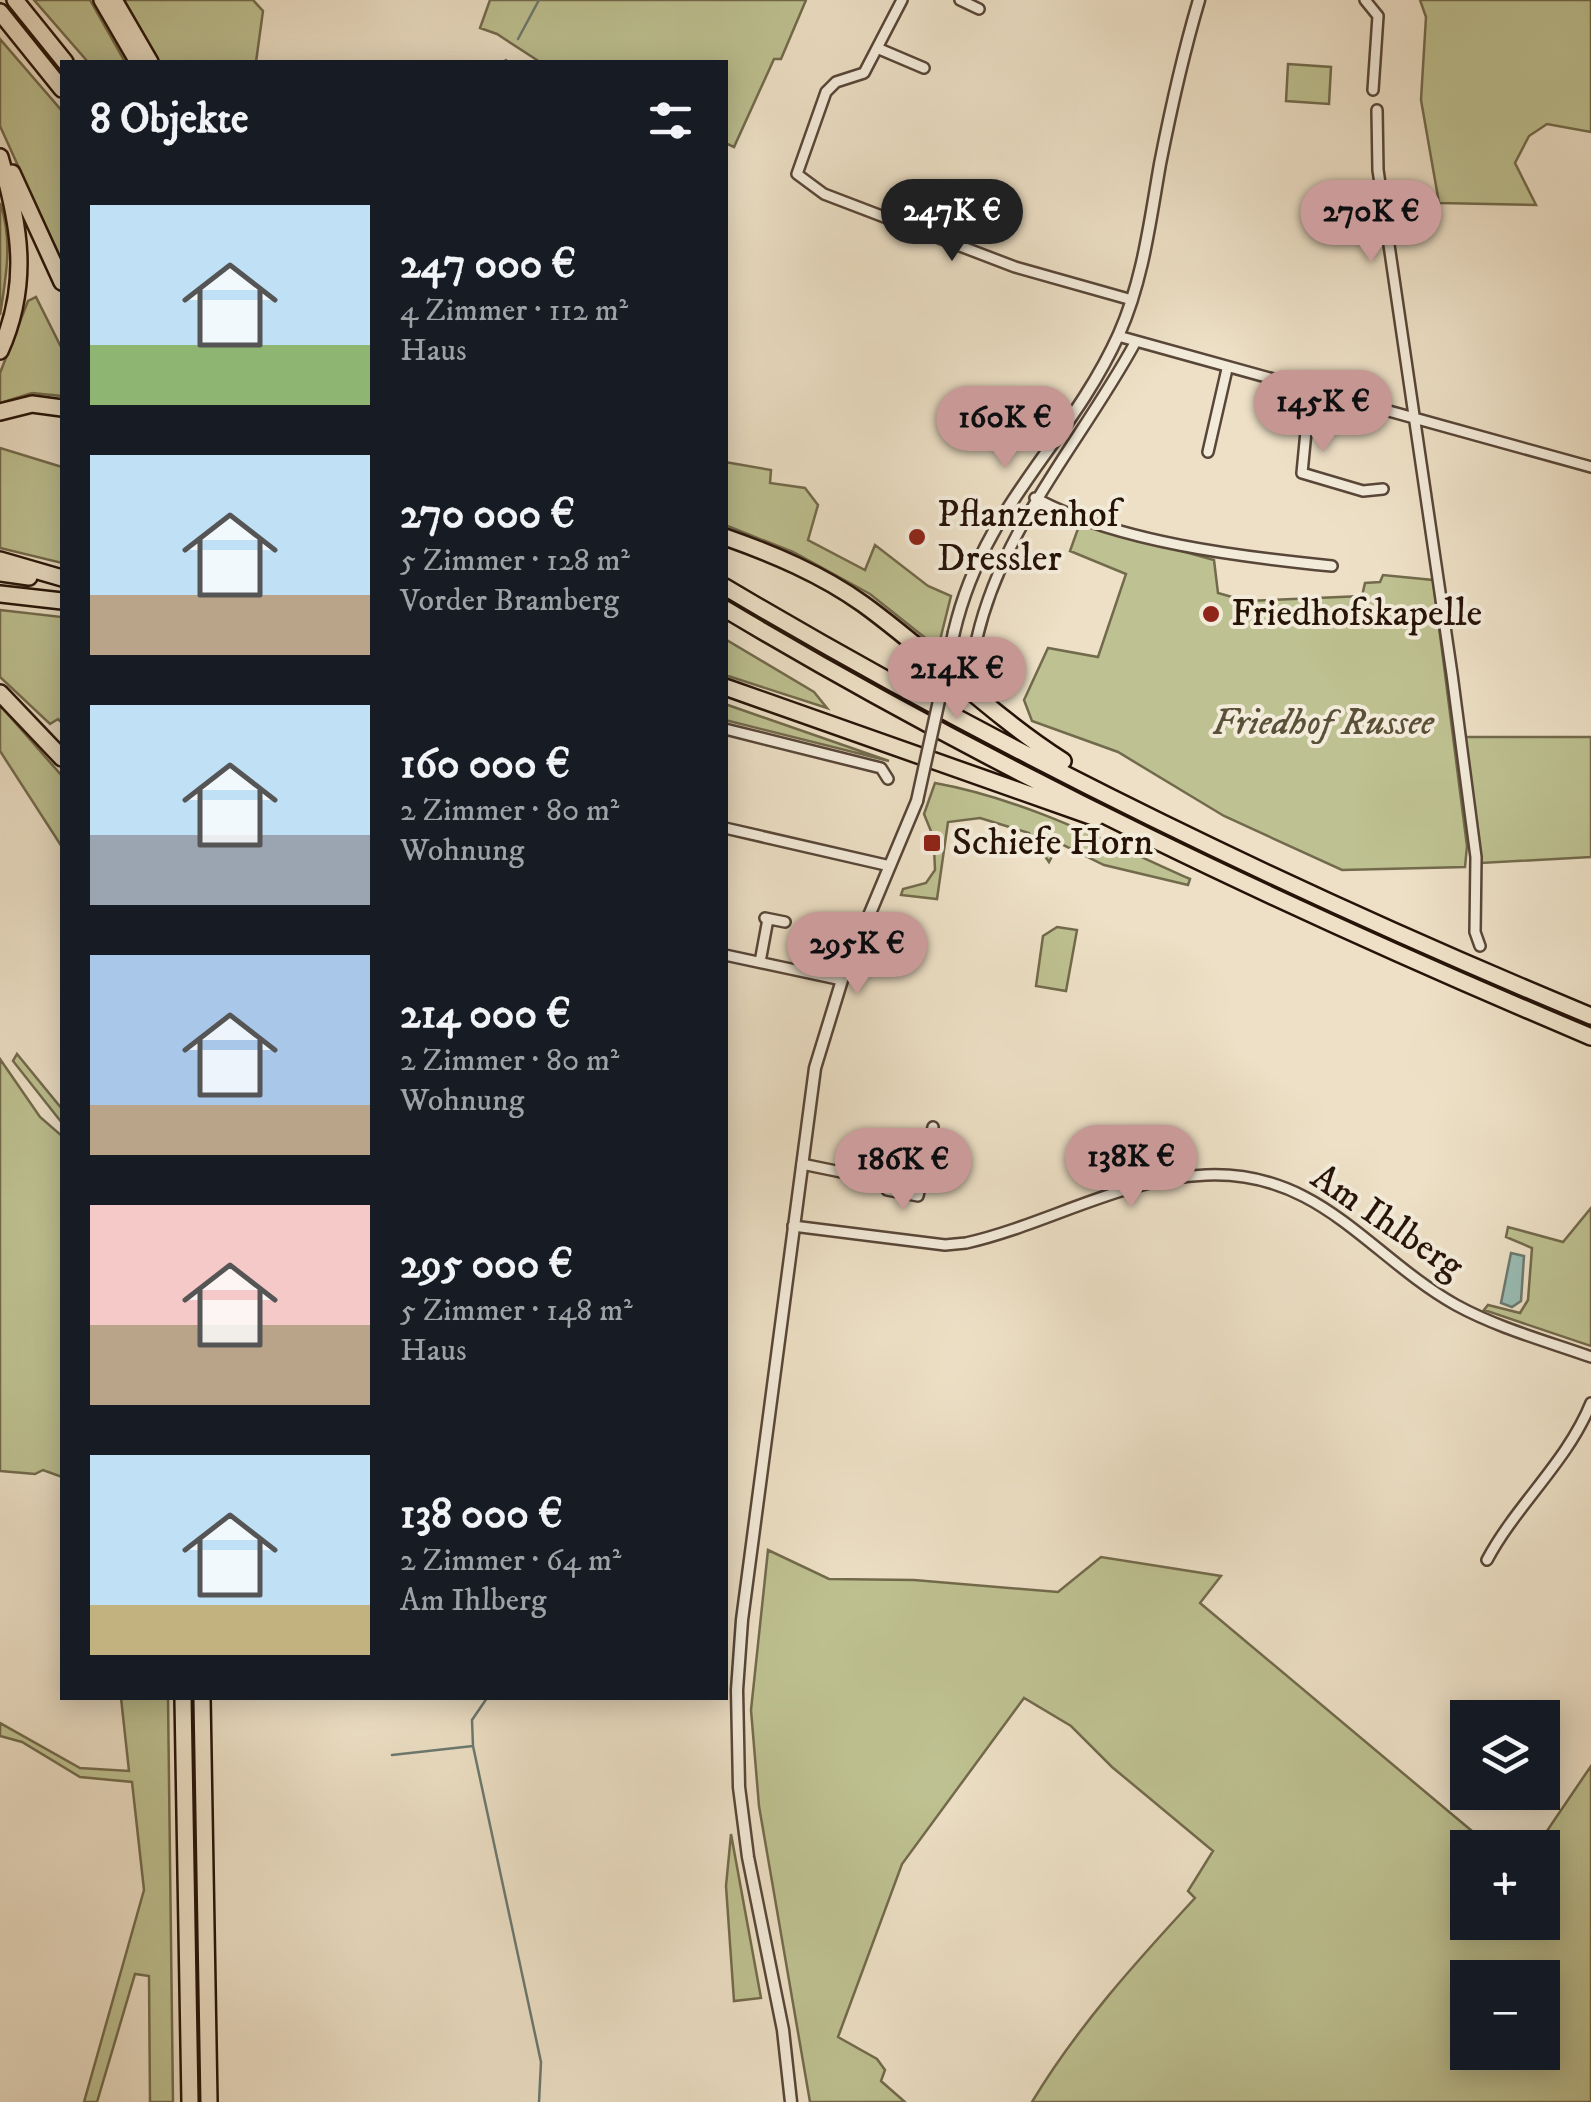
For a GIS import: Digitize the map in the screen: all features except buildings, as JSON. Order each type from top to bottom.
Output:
[{"type":"highway","points":[[15,0],[62,60]]},
{"type":"highway","points":[[102,0],[137,60]]},
{"type":"highway","points":[[114,0],[149,60]]},
{"type":"highway","points":[[0,12],[60,87]]},
{"type":"highway","points":[[0,147],[60,278]]},
{"type":"highway","points":[[0,157],[16,209],[21,251],[14,311],[0,351]]},
{"type":"highway","points":[[0,412],[32,404],[60,408]]},
{"type":"highway","points":[[728,537],[777,556],[860,602],[1015,730],[1142,812]]},
{"type":"highway","points":[[0,560],[60,578]]},
{"type":"highway","points":[[0,573],[60,579]]},
{"type":"highway","points":[[728,589],[914,694],[1142,812],[1390,930],[1591,1016]]},
{"type":"highway","points":[[0,594],[60,601]]},
{"type":"highway","points":[[728,611],[907,711],[1134,829],[1383,947],[1591,1038]]},
{"type":"highway","points":[[728,689],[1038,801],[1134,829]]},
{"type":"highway","points":[[0,693],[60,756]]},
{"type":"highway","points":[[183,1700],[190,2102]]},
{"type":"highway","points":[[202,1700],[209,2102]]},
{"type":"street","points":[[902,0],[864,72],[836,82],[826,92],[798,174],[824,194],[1016,268],[1132,300]]},
{"type":"street","points":[[960,0],[979,9]]},
{"type":"street","points":[[791,2102],[783,2030],[748,1857],[737,1729],[742,1620],[815,1068],[842,980],[917,801],[970,576],[988,536],[1020,484],[1083,400],[1118,336],[1132,300],[1172,102],[1199,0]]},
{"type":"street","points":[[1365,0],[1378,16],[1373,90]]},
{"type":"street","points":[[877,48],[924,68]]},
{"type":"street","points":[[1377,110],[1378,170],[1476,857],[1475,932],[1480,946]]},
{"type":"street","points":[[1118,336],[1591,467]]},
{"type":"street","points":[[977,638],[1016,530],[1100,406],[1135,343]]},
{"type":"street","points":[[1208,452],[1227,368]]},
{"type":"street","points":[[1310,390],[1302,474],[1363,491],[1383,489]]},
{"type":"street","points":[[1035,498],[1066,513],[1190,546],[1332,566]]},
{"type":"street","points":[[728,730],[881,768],[888,778]]},
{"type":"street","points":[[728,829],[890,866]]},
{"type":"street","points":[[760,962],[765,918],[785,922]]},
{"type":"street","points":[[728,956],[842,980]]},
{"type":"street","points":[[802,1164],[880,1180],[887,1190],[918,1196],[933,1127]]},
{"type":"street","points":[[883,1184],[892,1140]]},
{"type":"street","name":"Am Ihlberg","points":[[794,1222],[924,1243],[966,1244],[1160,1182],[1208,1175],[1243,1177],[1309,1198],[1454,1304],[1591,1357]]},
{"type":"street","points":[[1487,1560],[1506,1525],[1572,1443],[1591,1403]]},
{"type":"green space","points":[[34,0],[90,0],[124,60],[86,60]]},
{"type":"green space","points":[[124,0],[253,0],[263,11],[256,60],[158,60]]},
{"type":"green space","points":[[490,0],[806,0],[781,59],[774,59],[734,147],[728,144],[728,60],[537,60],[497,34],[480,28]]},
{"type":"green space","points":[[1420,0],[1591,0],[1591,132],[1547,124],[1529,136],[1515,163],[1536,205],[1439,203],[1421,100],[1426,17]]},
{"type":"green space","points":[[0,39],[60,109],[60,259],[0,126]]},
{"type":"green space","points":[[1288,64],[1331,67],[1329,104],[1286,101]]},
{"type":"green space","points":[[0,203],[7,245],[0,315]]},
{"type":"green space","points":[[36,297],[60,345],[60,396],[32,393],[0,403],[0,373],[28,301]]},
{"type":"green space","points":[[0,448],[60,466],[60,563],[0,548]]},
{"type":"green space","points":[[728,463],[771,470],[770,483],[805,488],[818,505],[808,540],[865,570],[875,545],[928,586],[951,596],[938,648],[870,594],[793,552],[728,526]]},
{"type":"green space","name":"Friedhof Russee","points":[[1080,523],[1214,560],[1218,593],[1246,601],[1362,596],[1365,583],[1380,582],[1383,575],[1433,580],[1467,846],[1465,867],[1342,870],[1224,816],[1118,752],[1032,721],[1024,700],[1048,648],[1098,657],[1126,574],[1070,551]]},
{"type":"green space","points":[[0,610],[60,617],[60,721],[50,724],[0,677]]},
{"type":"green space","points":[[728,641],[814,692],[827,708],[728,676]]},
{"type":"green space","points":[[0,705],[60,774],[60,844],[0,751]]},
{"type":"green space","points":[[728,705],[889,761],[728,721]]},
{"type":"green space","points":[[1465,737],[1591,737],[1591,857],[1481,863]]},
{"type":"green space","points":[[935,783],[1001,800],[1065,823],[1190,879],[1188,885],[1104,865],[1059,843],[1049,862],[1029,833],[980,818],[948,822],[937,899],[901,895],[903,889],[926,883],[935,870],[937,846],[924,814]]},
{"type":"green space","points":[[1057,927],[1077,930],[1066,991],[1036,986],[1043,936]]},
{"type":"green space","points":[[17,1054],[60,1107],[60,1120],[13,1061]]},
{"type":"green space","points":[[0,1059],[40,1117],[60,1134],[60,1476],[43,1470],[35,1474],[0,1471]]},
{"type":"green space","points":[[1591,1208],[1591,1346],[1484,1310],[1488,1305],[1520,1313],[1528,1300],[1532,1248],[1506,1237],[1508,1227],[1563,1242]]},
{"type":"green space","points":[[768,1550],[829,1579],[914,1580],[1058,1592],[1101,1557],[1221,1576],[1200,1603],[1471,1830],[1450,1830],[1450,1940],[1560,1940],[1560,1830],[1548,1830],[1591,1766],[1591,2102],[1032,2102],[1088,2021],[1195,1898],[1188,1891],[1213,1851],[1112,1767],[1071,1726],[1024,1698],[902,1864],[838,2037],[877,2059],[885,2070],[881,2081],[905,2102],[810,2102],[759,1806],[751,1710]]},
{"type":"green space","points":[[121,1700],[168,1700],[173,2102],[150,2102],[149,1976],[135,1974],[97,2102],[84,2102],[144,1890],[132,1782],[80,1777],[22,1742],[0,1736],[0,1723],[80,1768],[129,1771]]},
{"type":"green space","points":[[731,1834],[761,1998],[734,2001],[726,1886]]},
{"type":"water","points":[[1511,1253],[1524,1256],[1521,1301],[1512,1307],[1501,1303]]},
{"type":"waterway","points":[[518,39],[539,0]]},
{"type":"waterway","points":[[486,1700],[472,1720],[473,1746],[541,2062],[539,2102]]},
{"type":"waterway","points":[[392,1755],[473,1746]]},
{"type":"place","name":"Pflanzenhof Dressler","points":[[917,537]]},
{"type":"place","name":"Friedhofskapelle","points":[[1211,614]]},
{"type":"place","name":"Schiefe Horn","points":[[932,843]]}]
